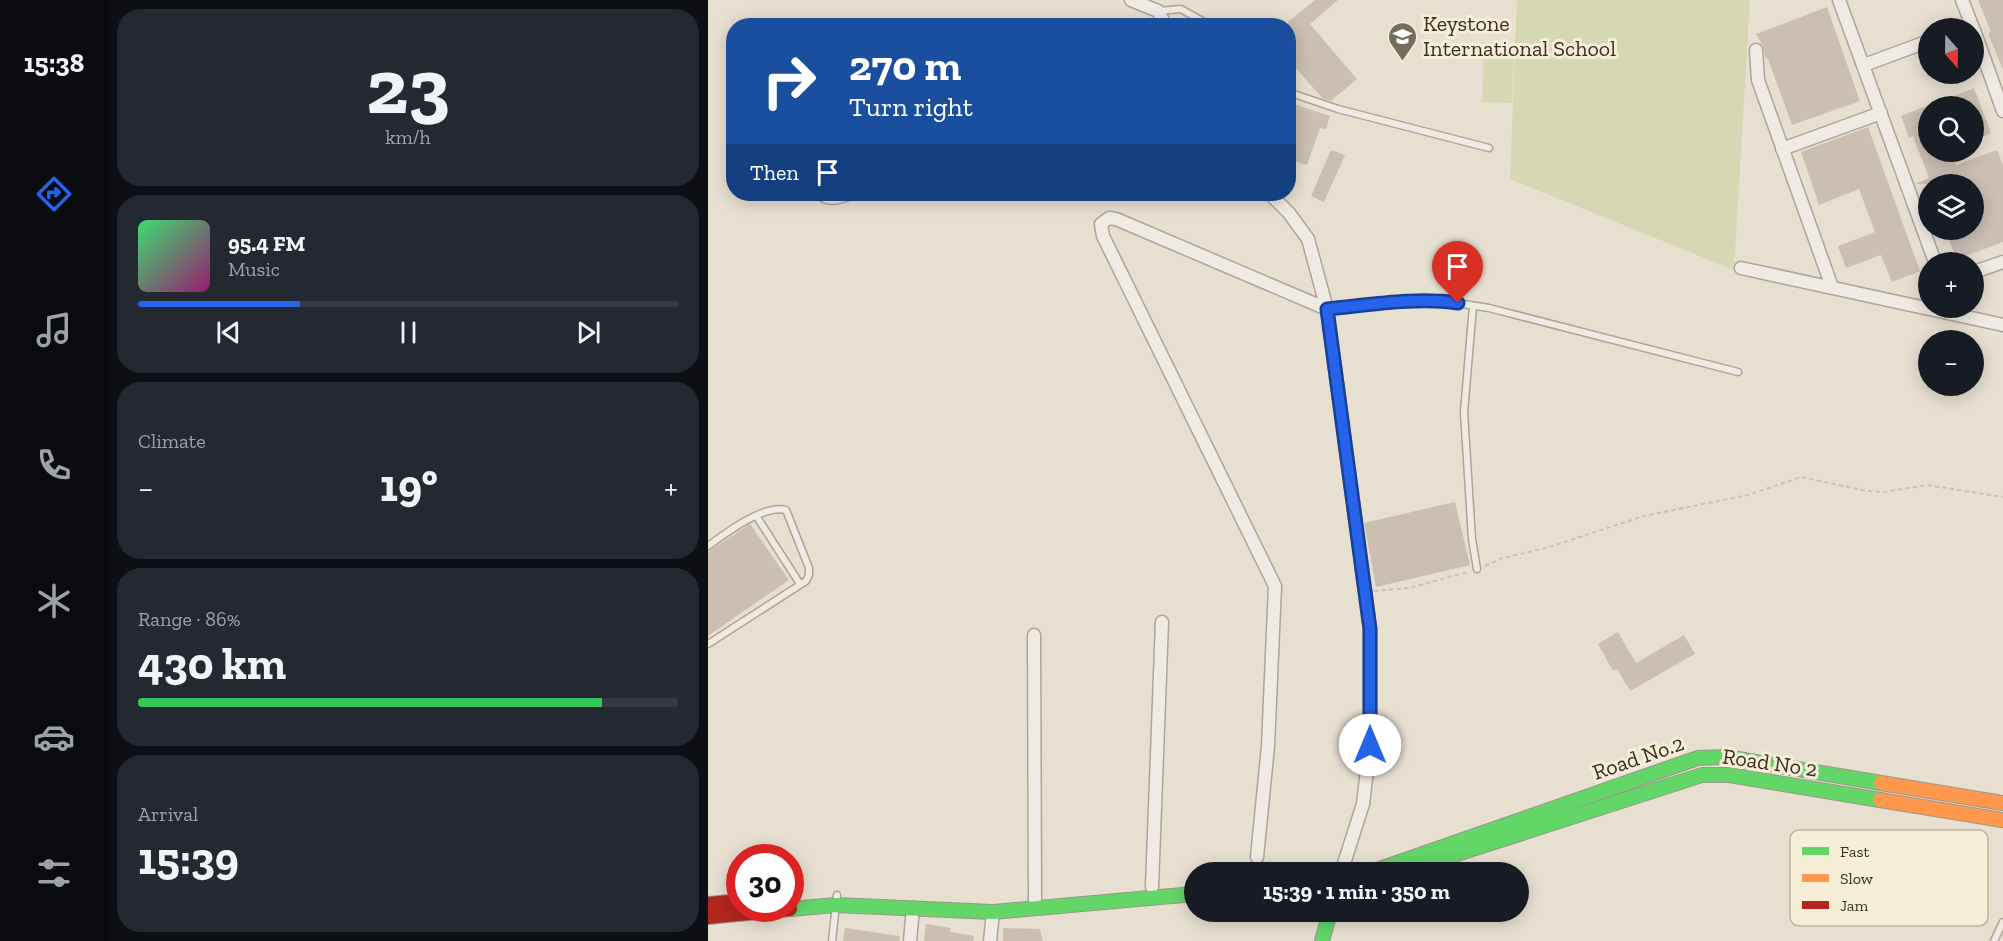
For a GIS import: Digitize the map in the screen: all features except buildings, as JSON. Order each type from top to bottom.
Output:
[{"type":"street","points":[[1131,0],[1158,11],[1162,18]]},
{"type":"street","points":[[1839,0],[1931,252]]},
{"type":"street","points":[[1962,0],[1968,18]]},
{"type":"street","points":[[1864,65],[1918,45]]},
{"type":"street","points":[[1756,50],[1758,80],[1832,287]]},
{"type":"street","points":[[1984,62],[2003,111]]},
{"type":"street","points":[[1782,149],[1881,113]]},
{"type":"street","points":[[1277,201],[1308,239],[1327,309],[1370,629],[1370,745],[1363,804],[1345,862]]},
{"type":"street","points":[[1257,857],[1268,746],[1275,586],[1103,236],[1101,224],[1109,218],[1116,219],[1327,309]]},
{"type":"street","points":[[1984,269],[2003,262]]},
{"type":"street","points":[[1741,268],[1918,304]]},
{"type":"street","points":[[1978,318],[2003,325]]},
{"type":"street","points":[[1152,887],[1162,622]]},
{"type":"street","points":[[1034,635],[1035,900]]},
{"type":"street","name":"Road No.2","points":[[1400,862],[1698,758],[1726,757],[2003,803]]},
{"type":"street","name":"Road No 2","points":[[1434,862],[1702,774],[1729,775],[2003,820]]},
{"type":"street","points":[[804,899],[993,902],[1184,885]]},
{"type":"street","points":[[804,906],[837,900],[914,908],[993,912],[1184,895]]},
{"type":"street","points":[[708,904],[726,902]]},
{"type":"street","points":[[910,941],[914,908]]},
{"type":"street","points":[[990,941],[993,912]]},
{"type":"street","points":[[708,917],[726,915]]},
{"type":"street","points":[[1322,941],[1327,922]]},
{"type":"lane","points":[[1158,11],[1181,9],[1197,18]]},
{"type":"lane","points":[[1296,95],[1338,109],[1489,148]]},
{"type":"lane","points":[[1327,309],[1395,302],[1444,301],[1473,306],[1738,372]]},
{"type":"lane","points":[[1473,306],[1464,412],[1472,539],[1477,569]]},
{"type":"lane","points":[[708,546],[740,524],[773,509],[786,510],[809,568],[809,575],[800,584],[708,644]]},
{"type":"lane","points":[[757,517],[800,584]]},
{"type":"lane","points":[[832,941],[837,900]]},
{"type":"lane","points":[[1994,941],[2003,922]]},
{"type":"path","points":[[1366,592],[1409,588],[1477,569],[1502,558],[1546,548],[1644,516],[1748,495],[1801,477],[1867,491],[1884,492],[1927,485],[2003,497]]},
{"type":"green space","points":[[1517,0],[1750,0],[1734,270],[1510,179]]},
{"type":"green space","points":[[1484,48],[1514,49],[1512,103],[1482,102]]},
{"type":"traffic: fast","points":[[1400,862],[1698,758],[1726,757],[1881,783]]},
{"type":"traffic: fast","points":[[1432,862],[1702,775],[1729,775],[1880,800]]},
{"type":"traffic: fast","points":[[804,908],[836,905],[993,912],[1184,895]]},
{"type":"traffic: fast","points":[[1322,941],[1327,922]]},
{"type":"traffic: slow","points":[[1881,783],[2003,803]]},
{"type":"traffic: slow","points":[[1880,800],[2003,820]]},
{"type":"traffic: jam","points":[[708,904],[726,902]]},
{"type":"traffic: jam","points":[[708,917],[726,915]]},
{"type":"place","name":"Keystone International School","points":[[1402,62]]},
{"type":"route","points":[[1370,745],[1370,629],[1327,309],[1395,302],[1458,303]]}]
